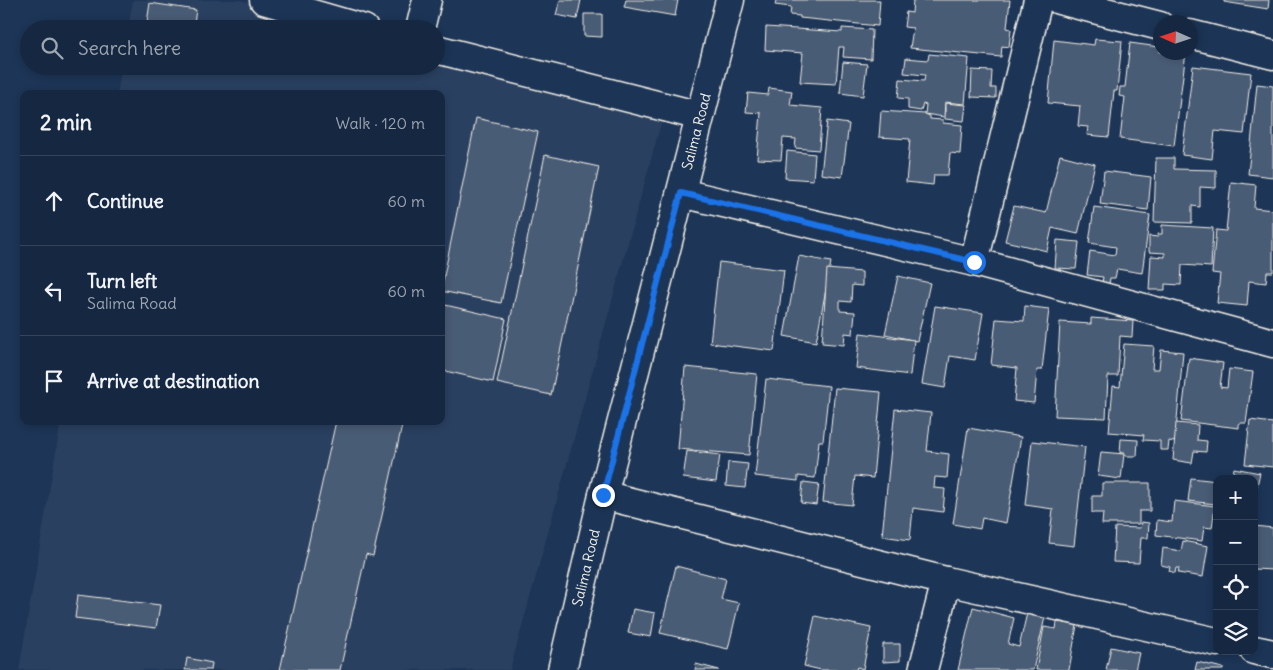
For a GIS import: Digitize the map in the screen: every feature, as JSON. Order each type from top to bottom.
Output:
[{"type":"street","points":[[264,0],[333,20]]},
{"type":"street","points":[[422,20],[427,0]]},
{"type":"street","name":"Salima Road","points":[[562,670],[603,495],[730,0]]},
{"type":"street","points":[[974,262],[1038,0]]},
{"type":"street","points":[[1059,0],[1153,24]]},
{"type":"street","points":[[1198,36],[1273,55]]},
{"type":"street","points":[[445,51],[700,116]]},
{"type":"street","points":[[681,193],[974,262],[1273,343]]},
{"type":"street","points":[[603,495],[946,581],[1213,641]]},
{"type":"street","points":[[923,670],[946,581]]},
{"type":"street","points":[[1258,651],[1273,654]]},
{"type":"shaded area","points":[[133,0],[240,0],[310,20],[130,20]]},
{"type":"shaded area","points":[[445,59],[662,120],[510,670],[19,670],[60,425],[445,425],[445,90],[118,90],[120,75],[445,75]]},
{"type":"building","points":[[560,0],[581,0],[577,19],[556,15]]},
{"type":"building","points":[[626,0],[678,0],[675,16],[624,7]]},
{"type":"building","points":[[776,0],[880,0],[878,26],[800,18],[800,16],[790,15],[791,7],[775,5]]},
{"type":"building","points":[[913,0],[1010,0],[1007,28],[1011,29],[1009,47],[1002,46],[1001,57],[910,48],[913,28],[904,27],[906,12],[912,13]]},
{"type":"building","points":[[1224,0],[1269,0],[1268,9],[1224,2]]},
{"type":"building","points":[[150,3],[196,10],[194,20],[147,20]]},
{"type":"building","points":[[584,14],[602,14],[602,37],[584,36]]},
{"type":"building","points":[[766,27],[842,32],[842,28],[872,30],[871,59],[843,57],[844,47],[839,47],[836,84],[800,82],[803,53],[765,50]]},
{"type":"building","points":[[1095,39],[1122,41],[1117,91],[1114,91],[1109,137],[1087,135],[1088,127],[1078,126],[1080,106],[1048,103],[1054,40],[1094,45]]},
{"type":"building","points":[[1130,43],[1153,46],[1153,60],[1185,60],[1174,146],[1120,139],[1125,97],[1119,96],[1120,87],[1125,87]]},
{"type":"building","points":[[929,54],[969,58],[965,104],[945,102],[944,117],[925,114],[926,105],[923,104],[921,111],[908,109],[908,99],[898,98],[900,79],[924,81],[925,75],[904,73],[906,58],[928,60]]},
{"type":"building","points":[[843,62],[867,64],[863,96],[840,93]]},
{"type":"building","points":[[1193,66],[1251,73],[1244,134],[1215,131],[1212,159],[1182,155]]},
{"type":"building","points":[[972,70],[992,71],[991,88],[996,88],[996,98],[971,97]]},
{"type":"building","points":[[1257,84],[1273,86],[1273,177],[1248,174]]},
{"type":"building","points":[[769,88],[792,91],[790,105],[822,108],[819,150],[795,148],[796,139],[783,138],[781,160],[757,159],[761,113],[746,112],[748,93],[768,95]]},
{"type":"building","points":[[945,103],[966,105],[964,121],[945,119]]},
{"type":"building","points":[[881,111],[925,114],[930,116],[930,119],[943,120],[943,123],[962,125],[960,154],[950,153],[948,175],[934,175],[933,185],[906,182],[910,139],[879,137]]},
{"type":"building","points":[[476,118],[538,132],[501,303],[445,292],[445,271]]},
{"type":"building","points":[[827,121],[849,124],[842,177],[821,174]]},
{"type":"building","points":[[787,151],[815,154],[813,180],[785,178]]},
{"type":"building","points":[[545,155],[599,167],[551,395],[497,383]]},
{"type":"building","points":[[1060,155],[1095,164],[1078,234],[1052,228],[1047,251],[1005,241],[1014,206],[1046,213]]},
{"type":"building","points":[[1156,158],[1174,158],[1174,169],[1216,170],[1216,188],[1200,187],[1200,207],[1192,206],[1192,223],[1154,222]]},
{"type":"building","points":[[1104,171],[1151,177],[1148,210],[1100,204]]},
{"type":"building","points":[[1231,182],[1256,185],[1254,208],[1273,210],[1273,272],[1267,272],[1266,283],[1249,281],[1247,306],[1217,303],[1220,274],[1212,273],[1216,230],[1226,231]]},
{"type":"building","points":[[1094,207],[1150,215],[1142,273],[1117,269],[1115,278],[1110,278],[1109,284],[1102,283],[1103,277],[1087,275],[1090,251],[1115,255],[1116,247],[1089,243]]},
{"type":"building","points":[[1162,225],[1213,228],[1211,267],[1182,265],[1181,285],[1165,284],[1165,290],[1149,290],[1151,256],[1165,257],[1165,253],[1149,252],[1149,236],[1158,237],[1158,234],[1162,234]]},
{"type":"building","points":[[1057,240],[1079,242],[1076,269],[1055,268]]},
{"type":"building","points":[[799,256],[831,262],[816,342],[784,336]]},
{"type":"building","points":[[719,262],[784,270],[774,351],[710,343]]},
{"type":"building","points":[[827,269],[862,272],[862,286],[852,285],[851,302],[840,301],[840,311],[855,312],[853,334],[845,333],[844,345],[822,343]]},
{"type":"building","points":[[898,276],[930,283],[917,341],[885,334]]},
{"type":"building","points":[[445,305],[506,319],[493,382],[445,371]]},
{"type":"building","points":[[935,306],[983,313],[975,360],[950,356],[945,388],[922,384]]},
{"type":"building","points":[[1025,306],[1049,309],[1042,370],[1037,370],[1034,403],[1014,401],[1017,368],[991,365],[996,319],[1024,321]]},
{"type":"building","points":[[1091,318],[1133,321],[1132,337],[1120,336],[1118,376],[1108,376],[1106,418],[1055,416],[1060,322],[1091,324]]},
{"type":"building","points":[[860,333],[914,340],[910,375],[856,368]]},
{"type":"building","points":[[1124,344],[1154,346],[1152,369],[1159,369],[1161,350],[1183,352],[1175,442],[1169,441],[1168,450],[1160,450],[1160,441],[1143,440],[1144,435],[1109,432],[1113,386],[1120,387]]},
{"type":"building","points":[[1189,358],[1223,363],[1220,387],[1227,388],[1229,369],[1253,372],[1246,423],[1239,423],[1239,428],[1181,421]]},
{"type":"building","points":[[685,367],[757,374],[749,455],[678,449]]},
{"type":"building","points":[[766,379],[829,386],[823,441],[819,441],[815,478],[798,476],[798,481],[755,476]]},
{"type":"building","points":[[835,388],[881,392],[873,478],[855,476],[852,505],[823,502]]},
{"type":"building","points":[[895,409],[931,413],[927,451],[949,454],[947,478],[935,477],[934,488],[945,489],[943,512],[913,508],[910,540],[882,536]]},
{"type":"building","points":[[1250,420],[1273,423],[1273,467],[1245,464]]},
{"type":"building","points":[[1176,423],[1198,425],[1197,440],[1207,441],[1206,452],[1194,451],[1192,463],[1173,460]]},
{"type":"building","points":[[335,425],[402,425],[373,556],[366,554],[340,670],[280,670]]},
{"type":"building","points":[[968,428],[1021,437],[1006,523],[982,518],[980,529],[953,524]]},
{"type":"building","points":[[1121,439],[1138,440],[1137,456],[1125,456],[1125,453],[1120,453]]},
{"type":"building","points":[[1032,441],[1085,447],[1074,546],[1049,543],[1053,509],[1025,505]]},
{"type":"building","points":[[687,451],[720,455],[716,482],[683,478]]},
{"type":"building","points":[[1101,452],[1124,454],[1121,479],[1098,476]]},
{"type":"building","points":[[728,462],[748,464],[745,488],[726,486]]},
{"type":"building","points":[[1234,468],[1260,473],[1258,481],[1258,475],[1233,475]]},
{"type":"building","points":[[1191,478],[1213,481],[1213,504],[1188,501]]},
{"type":"building","points":[[803,482],[819,484],[816,505],[801,503]]},
{"type":"building","points":[[1102,483],[1150,483],[1150,511],[1139,511],[1139,524],[1102,524],[1103,513],[1092,513],[1092,496],[1102,496]]},
{"type":"building","points":[[1174,501],[1213,506],[1212,528],[1204,527],[1202,541],[1156,535],[1157,520],[1172,522]]},
{"type":"building","points":[[1141,522],[1149,523],[1148,538],[1141,538],[1139,563],[1113,562],[1115,527],[1140,528]]},
{"type":"building","points":[[1258,526],[1273,528],[1273,570],[1258,569]]},
{"type":"building","points":[[1183,541],[1208,546],[1203,577],[1178,573],[1179,568],[1176,568],[1175,573],[1169,571],[1170,567],[1161,565],[1163,548],[1181,551]]},
{"type":"building","points":[[676,566],[726,579],[721,599],[739,603],[728,649],[660,633]]},
{"type":"building","points":[[78,595],[160,605],[156,628],[75,618]]},
{"type":"building","points":[[973,607],[1014,618],[1008,644],[1019,647],[1027,613],[1045,617],[1033,670],[958,670]]},
{"type":"building","points":[[633,609],[655,613],[651,637],[628,633]]},
{"type":"building","points":[[815,616],[871,628],[863,669],[857,667],[856,670],[821,670],[804,666]]},
{"type":"building","points":[[1057,622],[1077,625],[1069,670],[1036,670],[1044,627],[1056,629]]},
{"type":"building","points":[[883,644],[900,644],[900,661],[883,662]]},
{"type":"building","points":[[1111,647],[1139,653],[1135,670],[1106,670]]},
{"type":"building","points":[[187,658],[212,663],[211,670],[185,670]]},
{"type":"building","points":[[1197,662],[1223,668],[1223,670],[1195,670]]},
{"type":"building","points":[[696,664],[719,670],[695,670]]},
{"type":"route","points":[[603,495],[681,193],[974,262]]}]
